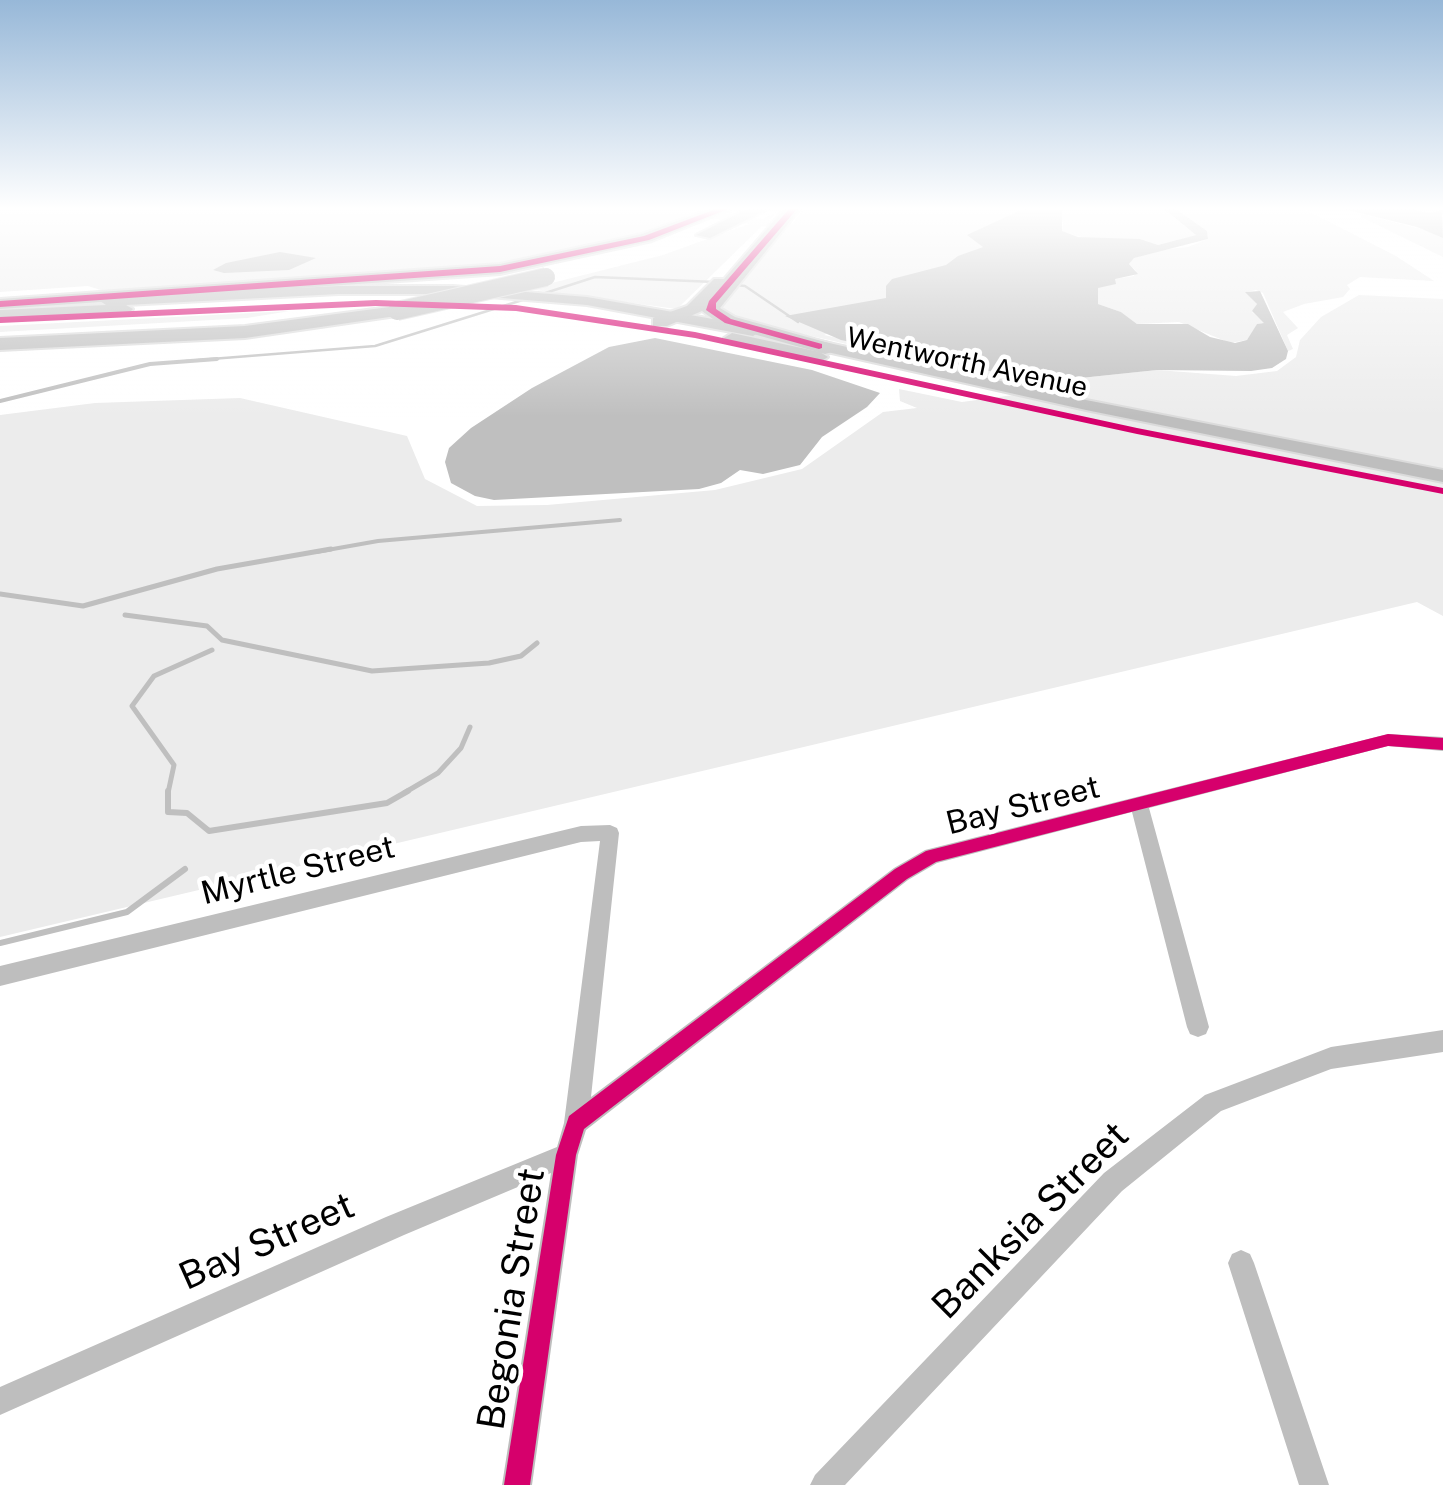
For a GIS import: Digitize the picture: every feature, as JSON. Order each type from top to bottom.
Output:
[{"type":"highway","points":[[0,305],[423,278]]},
{"type":"highway","points":[[453,290],[467,278]]},
{"type":"highway","points":[[0,336],[226,326],[367,308],[486,278]]},
{"type":"highway","points":[[0,344],[232,333],[525,296],[576,278]]},
{"type":"highway","points":[[660,322],[682,316],[730,278]]},
{"type":"highway","points":[[721,287],[711,307],[718,316],[825,348]]},
{"type":"main road","points":[[0,305],[338,290],[453,290],[460,296],[525,296]]},
{"type":"main road","name":"Wentworth Avenue","points":[[525,296],[1443,485]]},
{"type":"main road","name":"Wentworth Avenue","points":[[0,315],[361,298],[525,296],[682,316],[1086,406],[1443,476]]},
{"type":"street","name":"Bay Street","points":[[576,1123],[901,874],[932,856],[1388,740],[1443,744]]},
{"type":"street","points":[[1140,805],[1198,1027]]},
{"type":"street","name":"Begonia Street","points":[[517,1485],[566,1155],[576,1123],[610,833]]},
{"type":"street","name":"Myrtle Street","points":[[0,976],[581,834],[610,833]]},
{"type":"street","name":"Banksia Street","points":[[825,1485],[1113,1182],[1213,1103],[1331,1058],[1443,1041]]},
{"type":"street","name":"Bay Street","points":[[0,1401],[566,1155]]},
{"type":"street","points":[[1241,1263],[1314,1485]]},
{"type":"shaded area","points":[[0,278],[297,278],[107,292],[88,286],[0,292]]},
{"type":"shaded area","points":[[570,278],[708,278],[677,309],[528,289]]},
{"type":"shaded area","points":[[743,278],[944,278],[824,335],[1042,382],[1157,370],[1236,376],[1277,371],[1296,357],[1300,340],[1321,317],[1359,295],[1443,299],[1443,616],[1417,602],[0,937],[0,415],[95,403],[240,398],[407,436],[425,479],[477,506],[547,505],[715,490],[802,469],[883,412],[917,408],[900,401],[899,389],[962,402],[1050,390],[727,317],[716,309]]},
{"type":"shaded area","points":[[1118,278],[1116,284],[1098,288],[1098,304],[1121,312],[1137,324],[1188,324],[1210,337],[1235,343],[1247,340],[1257,324],[1264,323],[1252,311],[1257,304],[1245,292],[1260,291],[1288,351],[1286,359],[1272,368],[1251,371],[1157,370],[1042,382],[841,340],[785,316],[886,298],[886,286],[892,279]]},
{"type":"shaded area","points":[[1358,278],[1347,285],[1350,289],[1343,297],[1283,312],[1298,328],[1287,335],[1293,349],[1288,351],[1263,293],[1256,290],[1246,292],[1257,304],[1252,312],[1265,323],[1257,324],[1255,333],[1247,340],[1230,343],[1179,322],[1137,324],[1121,312],[1098,304],[1097,288],[1114,279]]},
{"type":"shaded area","points":[[290,311],[247,318],[0,332],[0,326]]},
{"type":"shaded area","points":[[655,338],[812,370],[880,393],[867,407],[822,437],[800,465],[763,474],[740,470],[721,483],[699,489],[494,500],[475,496],[451,483],[445,462],[449,448],[471,428],[532,388],[609,347]]},
{"type":"waterway","points":[[539,295],[591,278]]},
{"type":"waterway","points":[[626,278],[715,282]]},
{"type":"waterway","points":[[736,285],[745,286],[798,322]]},
{"type":"waterway","points":[[186,361],[375,346],[529,298]]},
{"type":"waterway","points":[[0,401],[150,364],[217,359]]},
{"type":"waterway","points":[[316,552],[378,541],[620,520]]},
{"type":"waterway","points":[[0,594],[83,606],[217,569],[331,549]]},
{"type":"waterway","points":[[125,615],[207,626],[222,640],[372,671],[489,663],[521,656],[537,643]]},
{"type":"waterway","points":[[168,793],[174,765],[132,706],[154,676],[212,650]]},
{"type":"waterway","points":[[404,793],[438,773],[461,748],[470,727]]},
{"type":"waterway","points":[[168,793],[168,812],[187,813],[209,831],[387,803],[408,791]]},
{"type":"waterway","points":[[0,943],[127,912],[185,869]]},
{"type":"cycle path","points":[[0,304],[367,278]]},
{"type":"cycle path","points":[[733,278],[712,303],[711,310],[728,321],[819,346]]},
{"type":"cycle path","points":[[0,320],[376,303],[516,308],[695,335],[1137,431],[1443,491]]},
{"type":"cycle path","points":[[517,1485],[566,1155],[576,1123],[901,874],[932,856],[1388,740],[1443,744]]}]
